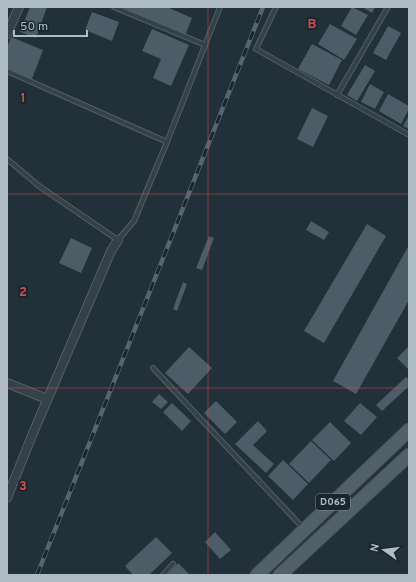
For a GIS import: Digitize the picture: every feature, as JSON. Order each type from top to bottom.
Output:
[{"type":"main road","name":"D065","points":[[257,575],[404,434]]},
{"type":"main road","points":[[404,434],[409,450]]},
{"type":"main road","name":"D065","points":[[280,575],[409,455]]},
{"type":"main road","points":[[338,497],[349,510]]},
{"type":"street","points":[[7,34],[18,7]]},
{"type":"street","points":[[7,498],[111,251],[118,240]]},
{"type":"street","points":[[7,384],[48,398]]},
{"type":"lane","points":[[114,7],[205,45]]},
{"type":"lane","points":[[7,159],[38,186],[118,240],[134,221],[220,7]]},
{"type":"lane","points":[[276,7],[256,49],[409,135]]},
{"type":"lane","points":[[336,95],[388,7]]},
{"type":"lane","points":[[7,71],[167,142]]},
{"type":"lane","points":[[153,368],[304,529]]},
{"type":"lane","points":[[163,575],[173,564]]},
{"type":"building","points":[[30,7],[47,7],[36,38],[20,32]]},
{"type":"building","points":[[126,7],[167,7],[192,18],[185,36],[125,9]]},
{"type":"building","points":[[352,7],[368,15],[356,35],[341,26]]},
{"type":"building","points":[[362,7],[375,7],[372,13]]},
{"type":"building","points":[[92,12],[119,22],[112,41],[85,30]]},
{"type":"building","points":[[330,24],[357,39],[344,60],[318,44]]},
{"type":"building","points":[[388,26],[401,33],[386,60],[373,53]]},
{"type":"building","points":[[152,29],[189,45],[171,86],[153,78],[161,59],[142,51]]},
{"type":"building","points":[[11,37],[43,50],[32,79],[7,70],[7,48]]},
{"type":"building","points":[[312,44],[342,60],[329,85],[298,69]]},
{"type":"building","points":[[365,65],[375,71],[357,101],[347,95]]},
{"type":"building","points":[[370,84],[384,92],[375,109],[361,102]]},
{"type":"building","points":[[388,94],[409,106],[409,109],[401,124],[379,111]]},
{"type":"building","points":[[312,108],[328,116],[313,147],[297,139]]},
{"type":"building","points":[[409,115],[409,129],[403,126]]},
{"type":"building","points":[[311,221],[329,232],[324,240],[306,230]]},
{"type":"building","points":[[367,224],[386,236],[324,343],[304,331]]},
{"type":"building","points":[[209,236],[214,238],[202,270],[196,268]]},
{"type":"building","points":[[71,238],[92,248],[81,273],[59,263]]},
{"type":"building","points":[[409,245],[409,300],[356,394],[333,381]]},
{"type":"building","points":[[183,282],[187,284],[177,311],[173,309]]},
{"type":"building","points":[[409,346],[409,370],[397,358]]},
{"type":"building","points":[[189,347],[212,368],[188,394],[165,373]]},
{"type":"building","points":[[406,377],[409,380],[409,386],[382,411],[376,405]]},
{"type":"building","points":[[159,394],[168,402],[161,409],[152,402]]},
{"type":"building","points":[[216,401],[237,422],[225,434],[204,413]]},
{"type":"building","points":[[172,403],[191,421],[182,431],[163,412]]},
{"type":"building","points":[[360,403],[377,417],[361,435],[344,421]]},
{"type":"building","points":[[258,421],[267,431],[253,445],[274,464],[266,473],[235,444]]},
{"type":"building","points":[[330,422],[351,443],[334,461],[312,440]]},
{"type":"building","points":[[311,441],[331,460],[309,483],[289,464]]},
{"type":"building","points":[[283,460],[308,484],[293,500],[268,476]]},
{"type":"building","points":[[215,532],[231,550],[220,559],[205,542]]},
{"type":"building","points":[[156,537],[172,553],[149,575],[133,575],[125,566]]},
{"type":"building","points":[[178,563],[190,575],[167,575]]},
{"type":"railway","points":[[37,575],[263,7]]}]
